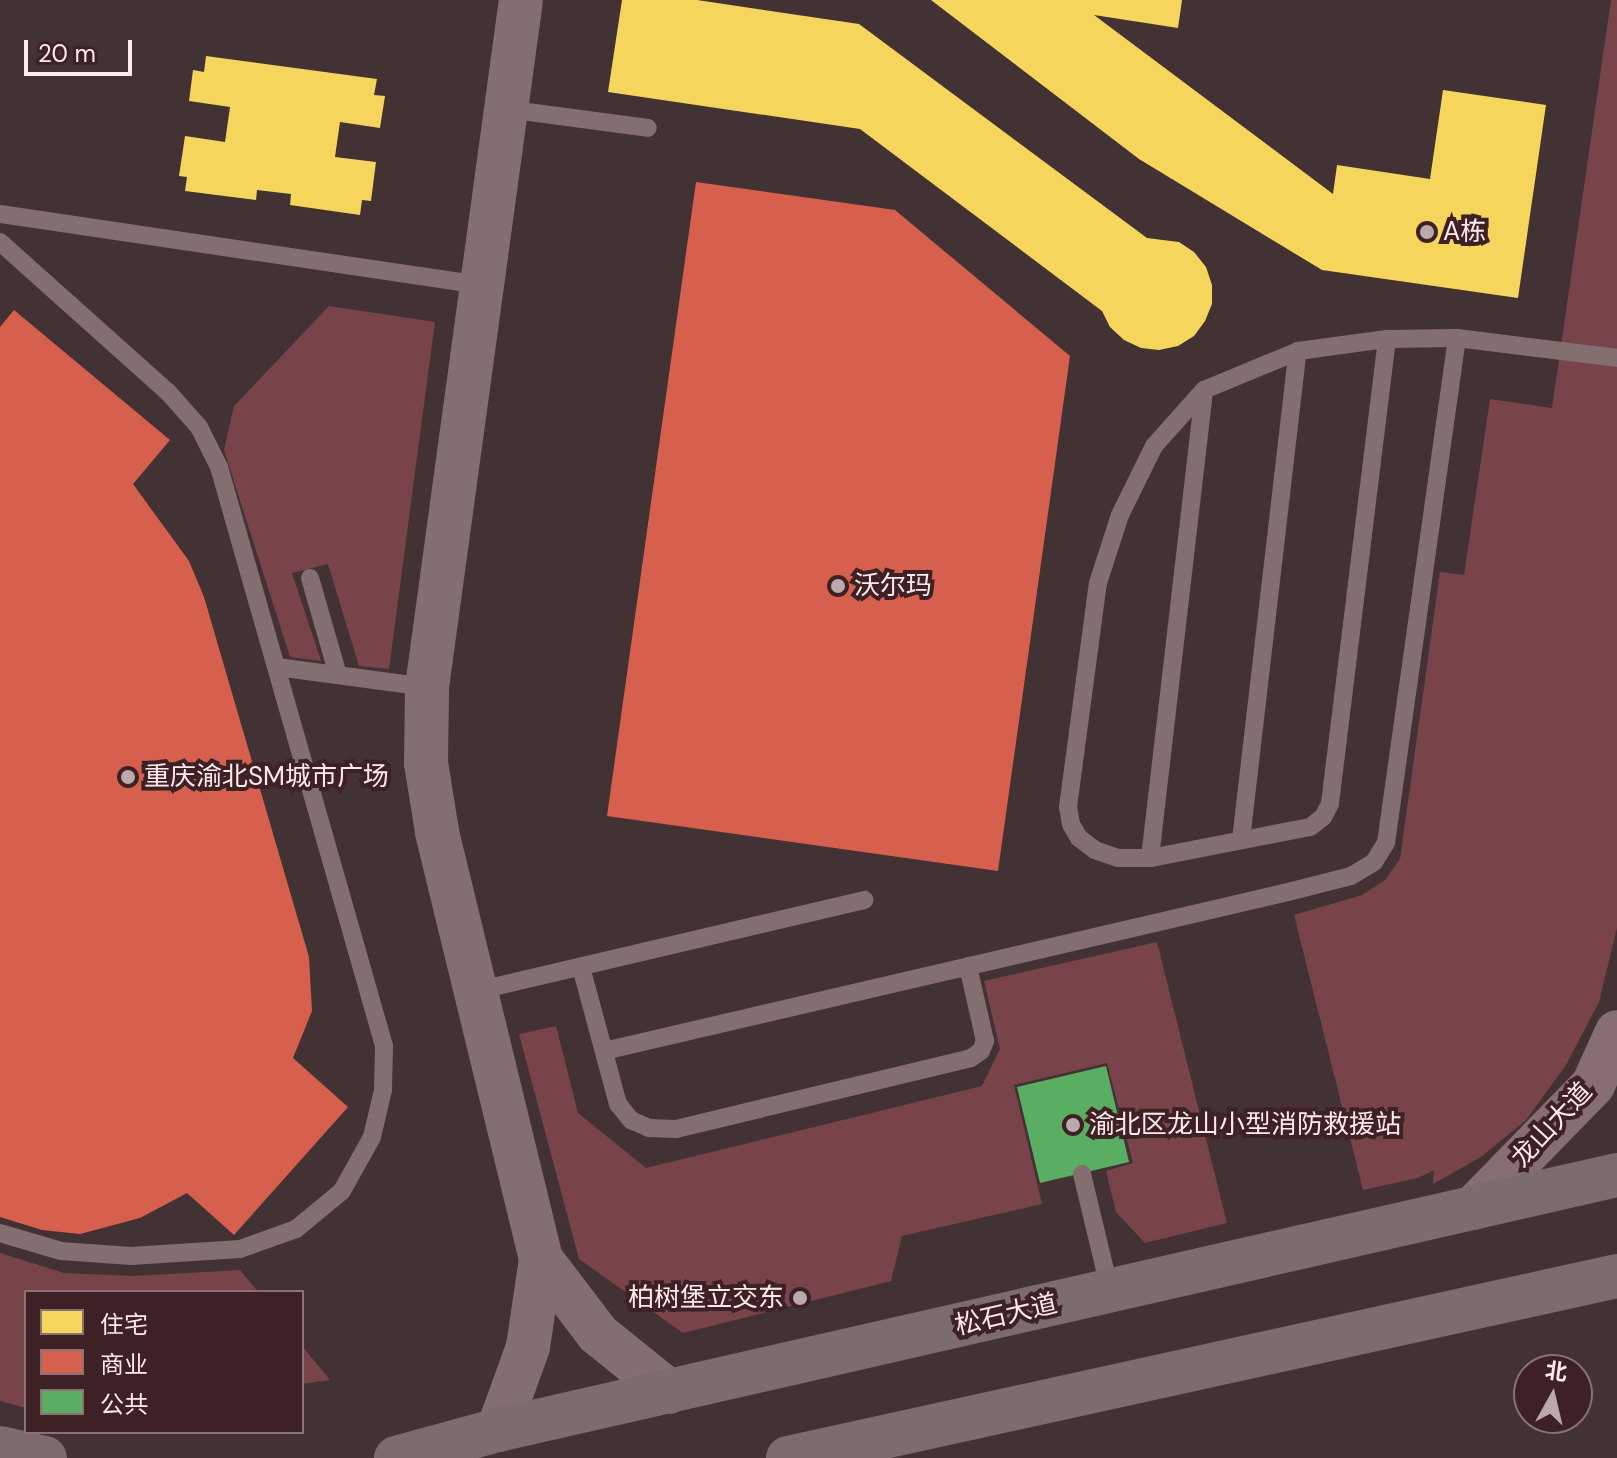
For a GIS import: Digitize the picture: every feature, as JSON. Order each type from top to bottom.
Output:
[{"type":"highway","name":"松石大道","points":[[396,1458],[498,1430],[1617,1175]]},
{"type":"highway","points":[[788,1458],[1617,1276]]},
{"type":"highway","points":[[0,1448],[45,1458]]},
{"type":"main road","name":"龙山大道","points":[[1473,1208],[1593,1085],[1617,1032]]},
{"type":"street","points":[[498,1430],[528,1347],[541,1259],[437,831],[426,763],[427,687],[521,0]]},
{"type":"street","points":[[541,1259],[598,1334],[670,1392]]},
{"type":"lane","points":[[506,109],[648,128]]},
{"type":"lane","points":[[0,214],[481,285]]},
{"type":"lane","points":[[0,242],[168,392],[199,427],[219,467],[384,1046],[383,1090],[372,1137],[342,1191],[296,1229],[240,1249],[131,1256],[61,1251],[0,1233]]},
{"type":"lane","points":[[1387,339],[1330,804],[1323,817],[1310,827],[1150,858],[1118,858],[1095,850],[1079,838],[1071,824],[1068,807],[1098,583],[1115,529],[1154,446],[1204,390],[1298,351],[1387,339],[1457,338],[1617,358]]},
{"type":"lane","points":[[604,1051],[1288,892],[1351,876],[1374,862],[1386,843],[1457,338]]},
{"type":"lane","points":[[1241,840],[1298,351]]},
{"type":"lane","points":[[1150,858],[1204,390]]},
{"type":"lane","points":[[310,578],[338,675]]},
{"type":"lane","points":[[277,667],[427,687]]},
{"type":"lane","points":[[476,991],[864,900]]},
{"type":"lane","points":[[581,967],[618,1104],[631,1120],[649,1128],[676,1129],[971,1058],[981,1051],[985,1041],[968,966]]},
{"type":"lane","points":[[1082,1174],[1110,1291]]},
{"type":"shaded area","points":[[1611,0],[1617,0],[1617,928],[1599,1002],[1566,1065],[1526,1120],[1481,1157],[1433,1184],[1434,1170],[1418,1178],[1363,1190],[1294,915],[1362,895],[1385,880],[1400,859],[1440,572],[1464,575],[1490,399],[1552,408]]},
{"type":"shaded area","points":[[329,306],[435,322],[389,669],[359,666],[328,564],[292,573],[321,661],[290,657],[224,450],[234,406]]},
{"type":"shaded area","points":[[1157,942],[1227,1223],[1145,1243],[1116,1212],[1106,1171],[1133,1163],[1107,1063],[1014,1085],[1042,1204],[902,1236],[891,1281],[683,1333],[579,1259],[519,1034],[556,1026],[578,1113],[646,1168],[982,1086],[1000,1049],[984,981]]},
{"type":"shaded area","points":[[0,1253],[64,1273],[133,1276],[240,1270],[256,1290],[24,1290],[24,1407],[0,1401]]},
{"type":"shaded area","points":[[304,1348],[330,1380],[304,1384]]},
{"type":"building: 住宅","points":[[622,0],[697,0],[859,24],[1147,238],[1179,242],[1194,252],[1206,267],[1212,285],[1212,304],[1205,321],[1194,336],[1178,346],[1159,350],[1141,348],[1124,340],[1110,327],[1102,311],[860,129],[608,92]]},
{"type":"building: 住宅","points":[[931,0],[1182,0],[1178,28],[1094,15],[1333,194],[1337,165],[1430,179],[1443,90],[1546,105],[1518,298],[1322,270],[1139,159]]},
{"type":"building: 住宅","points":[[206,56],[377,79],[374,95],[385,96],[380,128],[340,122],[335,157],[376,162],[371,201],[362,200],[360,215],[290,205],[291,194],[257,190],[256,200],[185,191],[187,177],[179,176],[185,136],[225,142],[230,107],[189,101],[193,70],[204,72]]},
{"type":"building: 商业","name":"沃尔玛","points":[[696,182],[895,210],[1070,356],[998,871],[607,816]]},
{"type":"building: 商业","name":"重庆渝北SM城市广场","points":[[14,310],[170,440],[133,484],[189,561],[204,597],[309,957],[312,1011],[293,1058],[348,1107],[234,1235],[187,1193],[140,1218],[80,1234],[42,1230],[0,1217],[0,327]]},
{"type":"building: 公共","name":"渝北区龙山小型消防救援站","points":[[1106,1066],[1129,1162],[1040,1183],[1017,1087]]},
{"type":"place","name":"A栋","points":[[1427,232]]},
{"type":"place","name":"沃尔玛","points":[[838,586]]},
{"type":"place","name":"重庆渝北SM城市广场","points":[[128,777]]},
{"type":"place","name":"渝北区龙山小型消防救援站","points":[[1073,1125]]},
{"type":"place","name":"柏树堡立交东","points":[[800,1298]]}]
